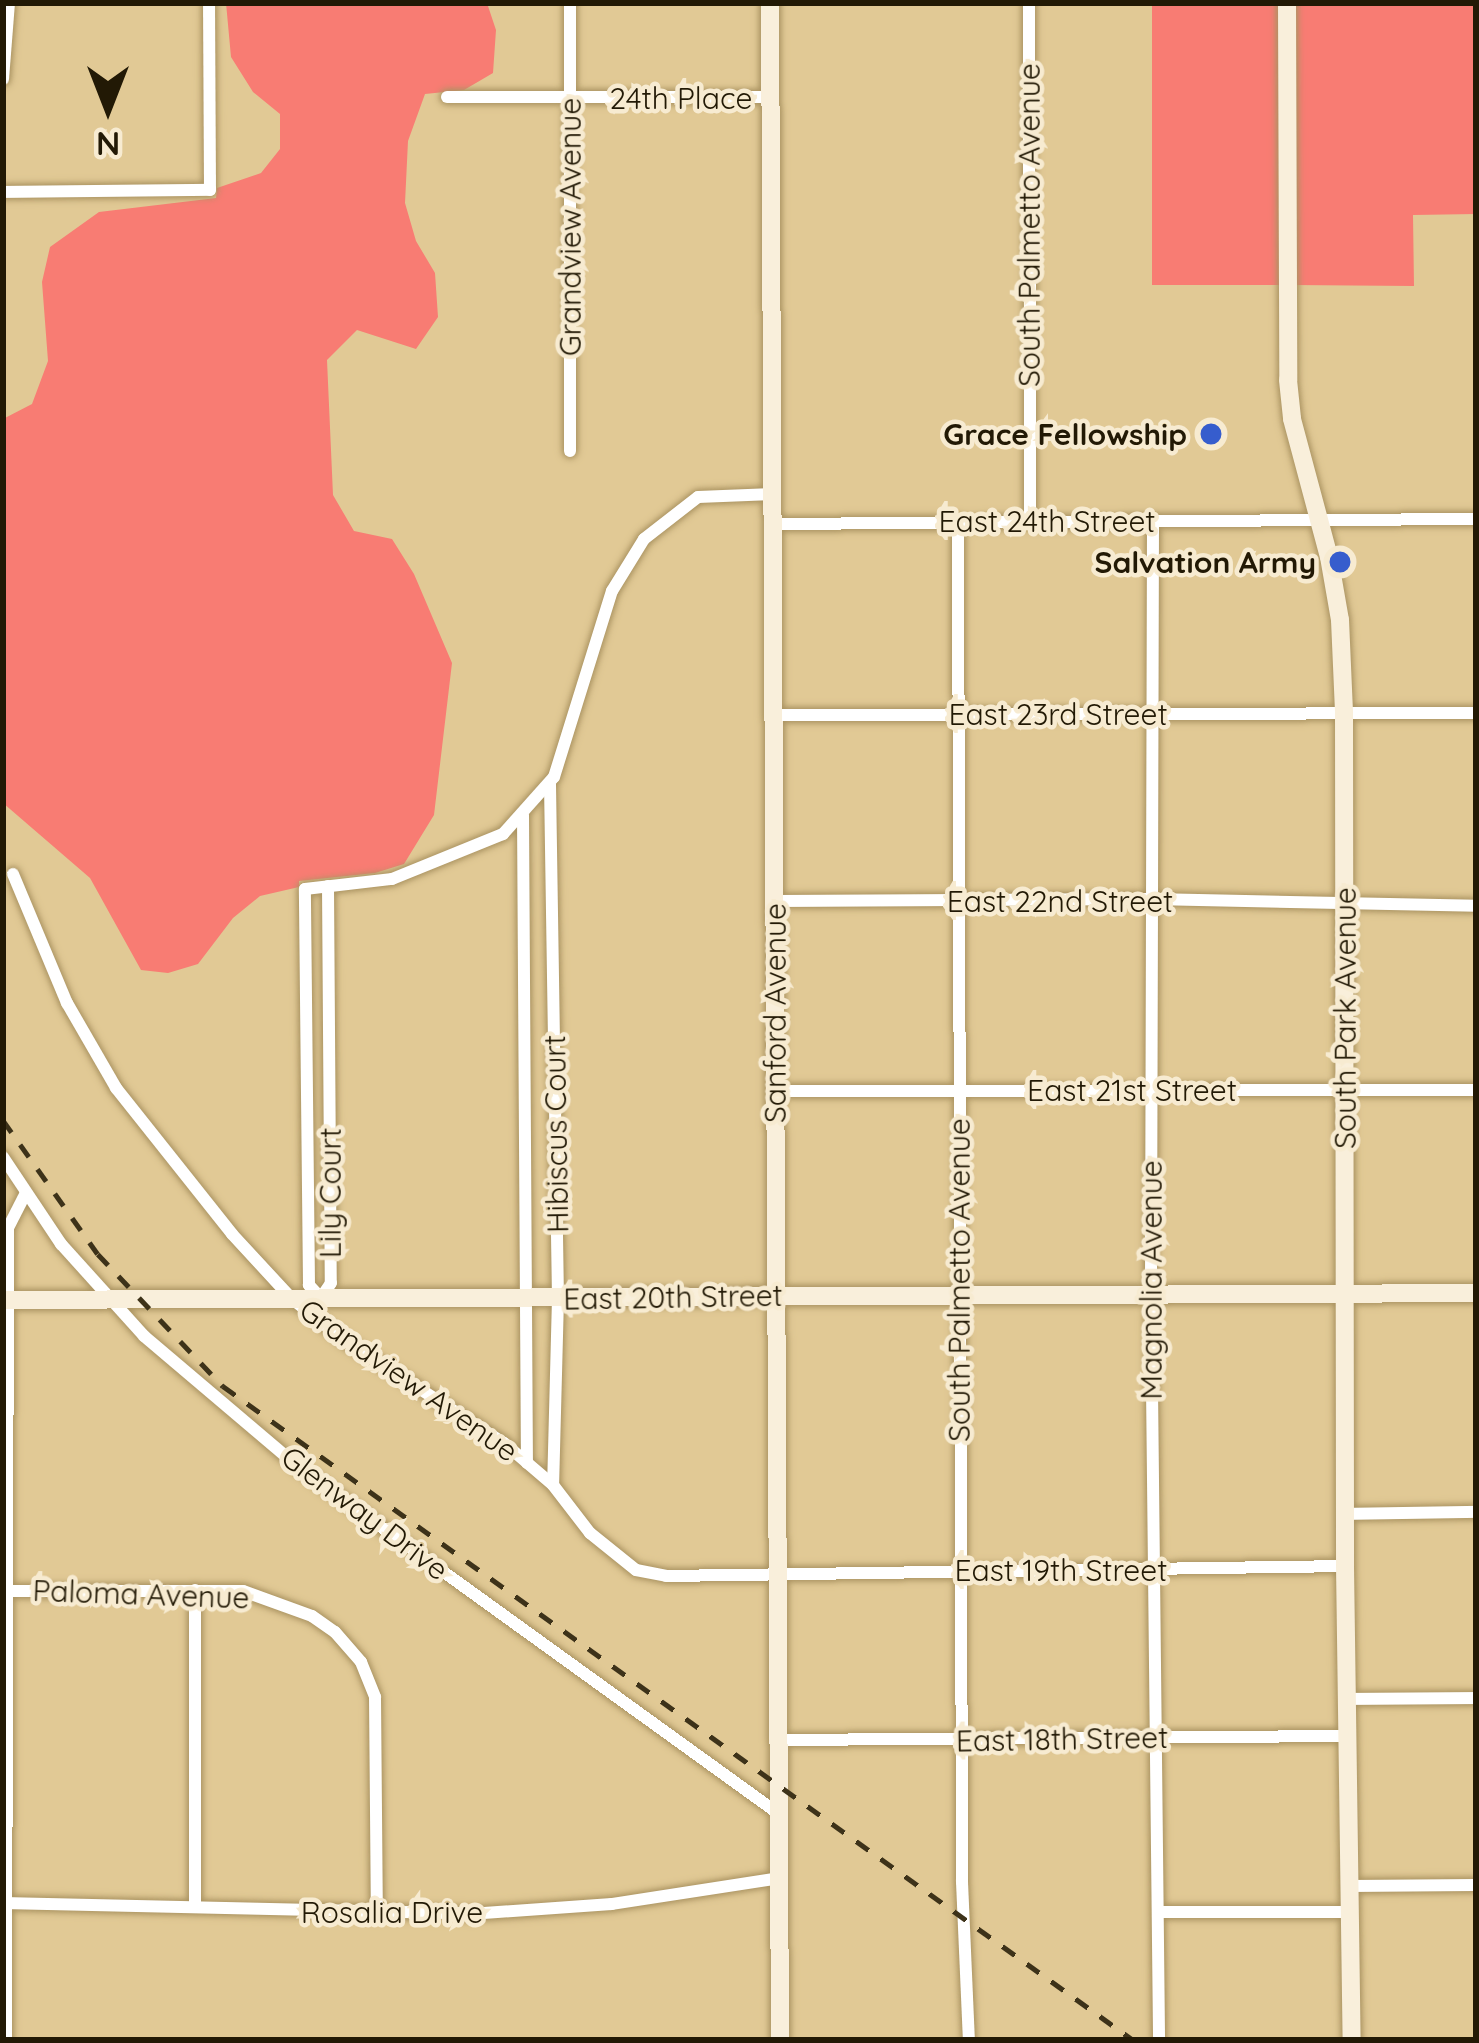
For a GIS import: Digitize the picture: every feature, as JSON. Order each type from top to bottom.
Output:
[{"type":"street","points":[[3,79],[10,3]]},
{"type":"street","points":[[3,192],[210,190],[208,3]]},
{"type":"street","name":"Grandview Avenue","points":[[570,3],[570,451]]},
{"type":"street","name":"Sanford Avenue","points":[[770,3],[780,2031]]},
{"type":"street","name":"South Palmetto Avenue","points":[[1028,3],[1030,519]]},
{"type":"street","name":"South Park Avenue","points":[[1286,3],[1288,380],[1292,419],[1321,519],[1340,620],[1344,713],[1346,1736],[1352,2040]]},
{"type":"street","name":"24th Place","points":[[447,98],[772,97]]},
{"type":"street","points":[[328,886],[392,879],[503,834],[550,784],[566,750],[612,591],[644,539],[698,497],[773,494]]},
{"type":"street","name":"East 24th Street","points":[[773,524],[1476,519]]},
{"type":"street","name":"South Palmetto Avenue","points":[[958,520],[960,1570],[969,2040]]},
{"type":"street","name":"Magnolia Avenue","points":[[1154,520],[1150,1090],[1159,2040]]},
{"type":"street","name":"East 23rd Street","points":[[773,715],[1476,713]]},
{"type":"street","name":"Hibiscus Court","points":[[550,784],[558,1298],[554,1485]]},
{"type":"street","name":"Hibiscus Court","points":[[523,814],[527,1462]]},
{"type":"street","name":"Grandview Avenue","points":[[13,874],[67,1003],[116,1088],[169,1161],[291,1298],[344,1340],[527,1462],[554,1485],[590,1533],[636,1570],[661,1576],[777,1575]]},
{"type":"street","name":"Lily Court","points":[[328,886],[331,1283],[321,1298],[309,1285],[305,889],[328,886]]},
{"type":"street","name":"East 22nd Street","points":[[775,901],[1152,899],[1476,906]]},
{"type":"street","name":"East 21st Street","points":[[775,1090],[1476,1090]]},
{"type":"street","name":"Glenway Drive","points":[[3,1157],[25,1194],[108,1300],[301,1468],[779,1814]]},
{"type":"street","points":[[6,2040],[5,1300],[8,1228],[25,1194]]},
{"type":"street","name":"East 20th Street","points":[[5,1300],[1476,1293]]},
{"type":"street","points":[[1345,1514],[1476,1513]]},
{"type":"street","name":"East 19th Street","points":[[777,1575],[1345,1566]]},
{"type":"street","name":"Paloma Avenue","points":[[4,1591],[243,1591],[312,1616],[361,1662],[375,1697],[377,1914]]},
{"type":"street","points":[[195,1591],[195,1904]]},
{"type":"street","points":[[1346,1699],[1476,1698]]},
{"type":"street","name":"East 18th Street","points":[[778,1740],[1346,1736]]},
{"type":"street","name":"Rosalia Drive","points":[[4,1903],[470,1914],[611,1904],[779,1878]]},
{"type":"street","points":[[1349,1886],[1476,1885]]},
{"type":"street","points":[[1158,1912],[1350,1912]]},
{"type":"shaded area","points":[[226,3],[487,3],[496,30],[493,73],[464,90],[425,94],[408,141],[405,203],[416,241],[435,273],[438,317],[416,349],[357,330],[327,360],[333,495],[354,531],[392,539],[414,574],[452,663],[434,815],[404,864],[375,873],[299,881],[299,887],[260,896],[233,918],[198,964],[168,973],[141,970],[90,878],[3,803],[3,419],[32,404],[48,361],[42,282],[50,247],[99,212],[216,198],[217,188],[261,173],[280,149],[280,114],[253,92],[231,57]]},
{"type":"shaded area","points":[[1152,3],[1280,3],[1280,285],[1152,285]]},
{"type":"shaded area","points":[[1293,3],[1476,3],[1476,214],[1413,215],[1414,286],[1292,285]]},
{"type":"railway","points":[[3,1120],[98,1254],[223,1386],[1133,2040]]},
{"type":"place","name":"Grace Fellowship","points":[[1211,434]]},
{"type":"place","name":"Salvation Army","points":[[1340,562]]}]
